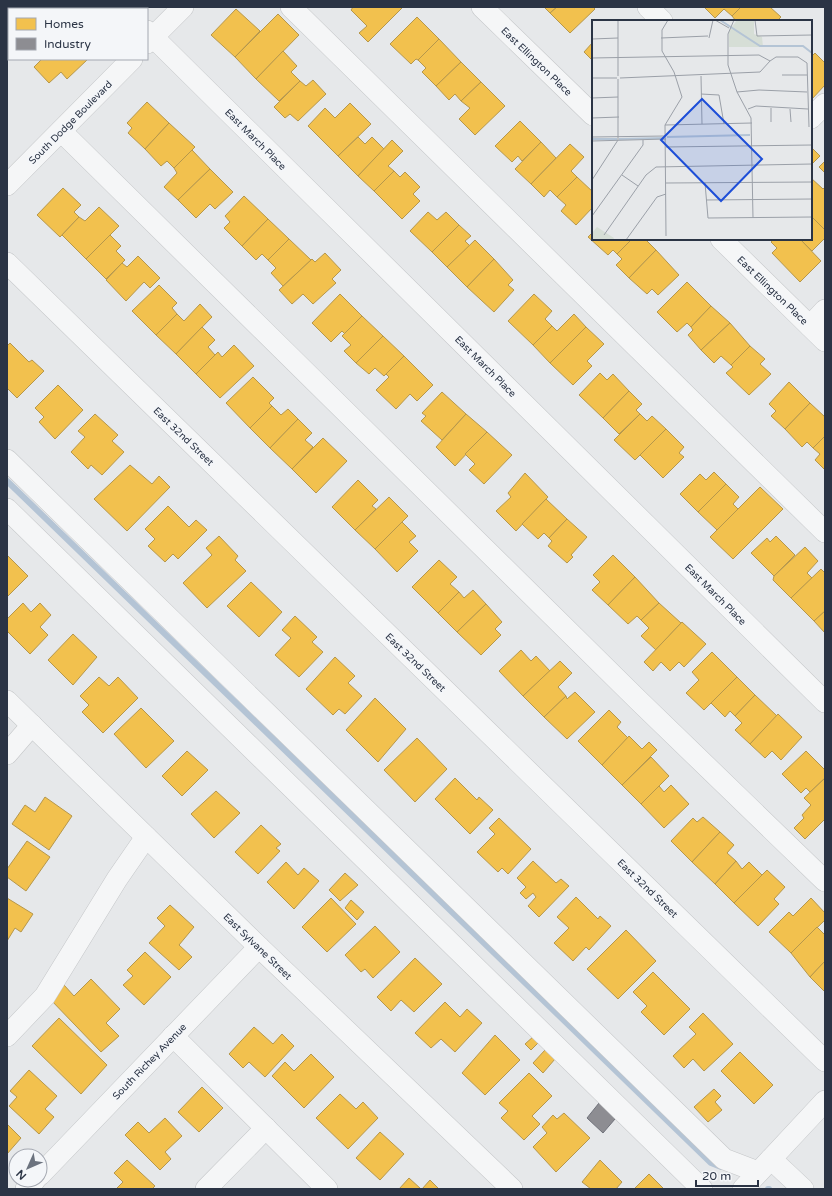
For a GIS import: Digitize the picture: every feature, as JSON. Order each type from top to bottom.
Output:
[{"type":"street","points":[[149,37],[182,7]]},
{"type":"street","points":[[292,7],[825,532]]},
{"type":"street","name":"East Ellington Place","points":[[482,7],[592,114]]},
{"type":"street","points":[[648,7],[661,20]]},
{"type":"street","name":"East March Place","points":[[149,37],[825,702]]},
{"type":"street","name":"South Dodge Boulevard","points":[[7,185],[131,60]]},
{"type":"street","points":[[812,117],[825,104]]},
{"type":"street","points":[[61,131],[638,700],[825,881]]},
{"type":"street","name":"East Ellington Place","points":[[722,240],[825,341]]},
{"type":"street","name":"East 32nd Street","points":[[7,263],[825,1061]]},
{"type":"street","points":[[810,326],[825,310]]},
{"type":"street","points":[[7,460],[724,1159],[765,1166],[803,1189]]},
{"type":"street","points":[[7,509],[702,1189]]},
{"type":"street","name":"East Sylvane Street","points":[[7,701],[146,837],[512,1189]]},
{"type":"street","points":[[7,754],[32,725]]},
{"type":"street","points":[[7,1036],[45,996],[117,879],[146,837]]},
{"type":"street","name":"South Richey Avenue","points":[[48,1166],[259,946]]},
{"type":"street","points":[[173,1036],[327,1189]]},
{"type":"street","points":[[743,1189],[825,1101]]},
{"type":"street","points":[[206,1189],[266,1128]]},
{"type":"building: Homes","points":[[52,7],[53,8],[19,8]]},
{"type":"building: Homes","points":[[353,7],[403,7],[368,42],[359,33],[367,26],[351,10]]},
{"type":"building: Homes","points":[[544,7],[557,7],[550,13]]},
{"type":"building: Homes","points":[[557,7],[593,7],[595,9],[570,33],[550,13]]},
{"type":"building: Homes","points":[[704,7],[741,7],[732,16],[724,9],[715,18]]},
{"type":"building: Homes","points":[[741,7],[770,7],[781,17],[778,20],[735,20],[732,16]]},
{"type":"building: Homes","points":[[236,9],[260,31],[235,57],[211,35]]},
{"type":"building: Homes","points":[[278,14],[299,35],[256,79],[235,57]]},
{"type":"building: Homes","points":[[417,17],[439,39],[418,60],[416,59],[411,64],[390,44]]},
{"type":"building: Homes","points":[[439,39],[461,62],[436,86],[422,72],[426,68],[418,60]]},
{"type":"building: Homes","points":[[592,43],[592,60],[584,52]]},
{"type":"building: Homes","points":[[283,51],[297,66],[291,72],[300,81],[279,101],[256,79]]},
{"type":"building: Homes","points":[[815,53],[825,63],[825,85],[812,99],[812,56]]},
{"type":"building: Homes","points":[[41,60],[87,60],[67,79],[61,72],[49,83],[34,67]]},
{"type":"building: Homes","points":[[461,62],[481,82],[461,101],[455,94],[449,100],[436,86]]},
{"type":"building: Homes","points":[[313,80],[326,94],[298,121],[290,114],[285,118],[274,107],[300,81],[306,86]]},
{"type":"building: Homes","points":[[481,82],[505,106],[475,135],[459,119],[470,108],[461,101]]},
{"type":"building: Homes","points":[[147,102],[169,123],[145,149],[128,133],[132,128],[127,123]]},
{"type":"building: Homes","points":[[350,103],[371,124],[338,156],[308,126],[325,108],[335,118]]},
{"type":"building: Homes","points":[[520,121],[541,142],[522,161],[518,156],[512,162],[495,146]]},
{"type":"building: Homes","points":[[169,123],[195,147],[174,168],[167,161],[161,166],[145,149]]},
{"type":"building: Homes","points":[[358,137],[365,144],[372,137],[384,149],[358,176],[338,156]]},
{"type":"building: Homes","points":[[392,140],[403,151],[388,166],[394,171],[374,191],[358,176]]},
{"type":"building: Homes","points":[[541,142],[556,158],[531,184],[515,169]]},
{"type":"building: Homes","points":[[570,144],[584,157],[571,171],[577,177],[557,197],[550,190],[544,197],[531,184]]},
{"type":"building: Homes","points":[[812,148],[820,156],[812,164]]},
{"type":"building: Homes","points":[[192,150],[210,169],[178,200],[164,187],[177,173],[174,168]]},
{"type":"building: Homes","points":[[825,161],[825,173],[819,167]]},
{"type":"building: Homes","points":[[210,169],[233,192],[215,209],[210,204],[196,218],[178,200]]},
{"type":"building: Homes","points":[[394,171],[400,177],[405,172],[420,187],[413,194],[420,201],[402,219],[374,191]]},
{"type":"building: Homes","points":[[577,177],[592,191],[592,208],[576,225],[561,211],[566,205],[557,197]]},
{"type":"building: Homes","points":[[812,179],[823,189],[825,187],[825,230],[812,217]]},
{"type":"building: Homes","points":[[63,188],[81,205],[74,212],[79,217],[60,237],[37,215]]},
{"type":"building: Homes","points":[[244,196],[268,219],[242,246],[224,228],[230,222],[225,216]]},
{"type":"building: Homes","points":[[99,207],[119,226],[86,259],[62,235],[79,217],[85,221]]},
{"type":"building: Homes","points":[[428,212],[437,220],[446,212],[459,225],[432,252],[410,231]]},
{"type":"building: Homes","points":[[812,217],[825,230],[825,238],[812,251],[801,240],[812,240]]},
{"type":"building: Homes","points":[[268,219],[289,239],[268,260],[262,254],[256,260],[242,246]]},
{"type":"building: Homes","points":[[459,225],[471,236],[465,241],[470,246],[447,267],[432,252]]},
{"type":"building: Homes","points":[[592,233],[592,240],[631,240],[617,254],[613,250],[608,255],[588,237]]},
{"type":"building: Homes","points":[[110,235],[121,246],[116,251],[125,260],[106,279],[86,259]]},
{"type":"building: Homes","points":[[289,239],[311,260],[283,286],[271,273],[276,268],[268,260]]},
{"type":"building: Homes","points":[[475,240],[494,259],[467,287],[447,267]]},
{"type":"building: Homes","points":[[631,240],[646,240],[656,250],[629,278],[616,265],[622,259],[617,254]]},
{"type":"building: Homes","points":[[773,240],[801,240],[821,261],[800,282],[772,253],[777,248],[771,242]]},
{"type":"building: Homes","points":[[656,250],[679,275],[658,295],[652,289],[647,294],[629,278]]},
{"type":"building: Homes","points":[[325,253],[341,270],[332,279],[336,283],[313,304],[303,294],[292,304],[279,290],[312,259],[315,262]]},
{"type":"building: Homes","points":[[138,256],[160,278],[150,288],[144,282],[126,301],[106,280],[122,263],[127,267]]},
{"type":"building: Homes","points":[[494,259],[513,280],[508,285],[514,290],[494,312],[467,287]]},
{"type":"building: Homes","points":[[687,282],[711,306],[691,327],[687,323],[677,332],[657,312]]},
{"type":"building: Homes","points":[[159,285],[177,303],[172,308],[177,314],[156,335],[132,311]]},
{"type":"building: Homes","points":[[340,294],[362,316],[345,334],[342,331],[331,342],[312,323]]},
{"type":"building: Homes","points":[[534,294],[552,311],[545,319],[552,326],[533,345],[508,321]]},
{"type":"building: Homes","points":[[200,304],[212,317],[176,354],[156,335],[177,314],[184,321]]},
{"type":"building: Homes","points":[[711,306],[730,323],[701,350],[688,335],[693,330],[691,327]]},
{"type":"building: Homes","points":[[574,314],[586,327],[550,363],[533,345],[552,326],[557,331]]},
{"type":"building: Homes","points":[[362,316],[383,336],[356,363],[344,351],[351,345],[342,336]]},
{"type":"building: Homes","points":[[730,323],[750,346],[731,365],[721,356],[714,363],[701,350]]},
{"type":"building: Homes","points":[[202,327],[215,340],[208,347],[215,355],[196,374],[176,354]]},
{"type":"building: Homes","points":[[586,327],[604,344],[587,361],[592,366],[573,385],[550,363]]},
{"type":"building: Homes","points":[[383,336],[404,356],[384,376],[375,368],[369,374],[356,363]]},
{"type":"building: Homes","points":[[10,343],[29,362],[32,360],[44,371],[17,398],[7,388],[7,346]]},
{"type":"building: Homes","points":[[234,345],[254,366],[220,398],[196,374],[218,352],[222,357]]},
{"type":"building: Homes","points":[[750,346],[765,359],[760,364],[771,374],[749,395],[726,373],[733,367],[731,365]]},
{"type":"building: Homes","points":[[404,356],[433,385],[417,401],[410,394],[396,409],[376,390],[389,377],[386,374]]},
{"type":"building: Homes","points":[[600,373],[607,380],[613,374],[629,391],[603,418],[579,395]]},
{"type":"building: Homes","points":[[253,377],[274,398],[269,403],[272,406],[250,428],[226,403]]},
{"type":"building: Homes","points":[[789,382],[810,403],[785,429],[771,416],[776,411],[769,404]]},
{"type":"building: Homes","points":[[58,385],[83,410],[55,439],[39,422],[44,417],[35,408]]},
{"type":"building: Homes","points":[[629,391],[642,404],[636,410],[640,414],[619,434],[603,418]]},
{"type":"building: Homes","points":[[442,392],[466,414],[442,440],[421,421],[426,416],[422,413]]},
{"type":"building: Homes","points":[[810,403],[825,417],[825,436],[813,448],[807,442],[802,447],[785,429]]},
{"type":"building: Homes","points":[[272,406],[281,415],[288,409],[298,419],[270,448],[250,428]]},
{"type":"building: Homes","points":[[95,414],[118,435],[112,441],[124,452],[102,475],[91,465],[88,469],[71,452],[85,437],[78,431]]},
{"type":"building: Homes","points":[[466,414],[487,432],[455,466],[436,447]]},
{"type":"building: Homes","points":[[640,414],[647,421],[652,416],[666,429],[635,460],[614,440]]},
{"type":"building: Homes","points":[[298,419],[312,433],[305,440],[313,447],[292,469],[270,448]]},
{"type":"building: Homes","points":[[666,429],[684,447],[679,453],[684,457],[663,478],[640,455]]},
{"type":"building: Homes","points":[[487,432],[512,455],[484,484],[469,470],[475,464],[465,454]]},
{"type":"building: Homes","points":[[825,436],[825,470],[815,460],[820,454],[813,448]]},
{"type":"building: Homes","points":[[323,438],[347,461],[316,493],[292,469]]},
{"type":"building: Homes","points":[[130,465],[152,484],[159,476],[170,487],[127,531],[94,499]]},
{"type":"building: Homes","points":[[714,472],[726,484],[698,512],[680,494],[700,474],[706,480]]},
{"type":"building: Homes","points":[[525,473],[548,497],[516,531],[496,511],[511,497],[508,493]]},
{"type":"building: Homes","points":[[358,480],[378,500],[372,506],[376,509],[355,530],[332,507]]},
{"type":"building: Homes","points":[[726,484],[739,497],[733,504],[738,509],[717,530],[698,512]]},
{"type":"building: Homes","points":[[760,487],[783,509],[733,559],[710,537]]},
{"type":"building: Homes","points":[[389,497],[408,516],[375,549],[355,530]]},
{"type":"building: Homes","points":[[546,499],[567,519],[549,538],[544,533],[538,539],[522,524]]},
{"type":"building: Homes","points":[[168,506],[189,527],[196,520],[207,530],[178,559],[173,554],[165,562],[148,546],[155,539],[145,529]]},
{"type":"building: Homes","points":[[567,519],[587,537],[571,555],[573,557],[567,563],[548,546],[552,541],[549,538]]},
{"type":"building: Homes","points":[[402,522],[416,536],[409,542],[418,551],[397,572],[375,549]]},
{"type":"building: Homes","points":[[219,536],[238,556],[235,560],[246,571],[207,608],[183,583],[212,555],[206,548]]},
{"type":"building: Homes","points":[[776,536],[795,555],[774,576],[751,553],[767,538],[770,542]]},
{"type":"building: Homes","points":[[805,547],[818,561],[807,573],[812,578],[791,598],[773,580],[774,576]]},
{"type":"building: Homes","points":[[7,555],[28,576],[7,597]]},
{"type":"building: Homes","points":[[613,555],[635,577],[608,605],[592,590],[600,582],[593,575]]},
{"type":"building: Homes","points":[[439,560],[457,577],[450,584],[459,592],[438,613],[412,587]]},
{"type":"building: Homes","points":[[821,569],[825,573],[825,611],[814,621],[791,598]]},
{"type":"building: Homes","points":[[635,577],[659,603],[641,620],[637,616],[628,624],[608,605]]},
{"type":"building: Homes","points":[[251,582],[282,612],[259,637],[227,606]]},
{"type":"building: Homes","points":[[473,590],[486,604],[457,632],[438,613],[459,592],[464,598]]},
{"type":"building: Homes","points":[[23,603],[31,612],[40,603],[51,615],[40,627],[48,635],[30,654],[7,631],[7,619]]},
{"type":"building: Homes","points":[[659,603],[681,623],[656,650],[641,636],[649,628],[641,620]]},
{"type":"building: Homes","points":[[486,604],[502,622],[495,629],[501,635],[481,655],[457,632]]},
{"type":"building: Homes","points":[[825,611],[825,633],[814,621]]},
{"type":"building: Homes","points":[[295,616],[317,637],[312,642],[323,652],[299,677],[275,655],[291,638],[282,630]]},
{"type":"building: Homes","points":[[682,622],[706,644],[684,667],[679,662],[670,671],[661,662],[653,671],[644,662]]},
{"type":"building: Homes","points":[[73,634],[97,657],[73,685],[48,660]]},
{"type":"building: Homes","points":[[521,650],[531,661],[536,656],[550,671],[523,696],[499,671]]},
{"type":"building: Homes","points":[[712,652],[737,677],[704,710],[686,693],[699,680],[692,672]]},
{"type":"building: Homes","points":[[335,657],[355,676],[348,683],[362,696],[345,714],[339,709],[333,715],[306,689]]},
{"type":"building: Homes","points":[[560,661],[572,673],[558,687],[566,696],[544,717],[523,696]]},
{"type":"building: Homes","points":[[99,677],[109,686],[118,677],[138,698],[103,733],[82,712],[89,705],[80,696]]},
{"type":"building: Homes","points":[[737,677],[755,695],[735,716],[730,711],[725,717],[711,703]]},
{"type":"building: Homes","points":[[575,692],[595,712],[567,739],[544,717],[566,696],[567,699]]},
{"type":"building: Homes","points":[[755,695],[777,716],[750,744],[735,730],[742,723],[735,716]]},
{"type":"building: Homes","points":[[375,698],[406,729],[378,762],[346,730]]},
{"type":"building: Homes","points":[[141,708],[174,741],[146,768],[114,734]]},
{"type":"building: Homes","points":[[609,710],[621,722],[617,727],[628,738],[602,765],[578,741]]},
{"type":"building: Homes","points":[[778,714],[802,737],[781,760],[772,751],[765,758],[750,744]]},
{"type":"building: Homes","points":[[629,736],[642,749],[649,742],[657,750],[622,785],[602,765]]},
{"type":"building: Homes","points":[[417,738],[447,769],[415,802],[384,770]]},
{"type":"building: Homes","points":[[187,751],[208,770],[182,796],[162,776]]},
{"type":"building: Homes","points":[[806,751],[825,770],[825,778],[810,792],[806,788],[801,793],[782,774]]},
{"type":"building: Homes","points":[[651,757],[669,776],[641,804],[622,785]]},
{"type":"building: Homes","points":[[455,778],[477,800],[479,797],[493,810],[470,834],[435,799]]},
{"type":"building: Homes","points":[[825,778],[825,819],[805,839],[794,828],[804,818],[802,815],[811,805],[804,798]]},
{"type":"building: Homes","points":[[671,785],[689,804],[664,828],[641,804],[659,786],[664,792]]},
{"type":"building: Homes","points":[[216,791],[240,813],[214,838],[191,814]]},
{"type":"building: Homes","points":[[45,797],[72,816],[49,850],[12,824],[25,805],[35,812]]},
{"type":"building: Homes","points":[[703,817],[720,832],[692,862],[671,841],[693,818],[697,822]]},
{"type":"building: Homes","points":[[499,818],[531,849],[508,874],[502,868],[498,872],[477,852],[495,834],[489,828]]},
{"type":"building: Homes","points":[[261,825],[281,844],[276,848],[280,851],[258,874],[235,852]]},
{"type":"building: Homes","points":[[720,832],[734,845],[727,853],[736,861],[715,884],[692,862]]},
{"type":"building: Homes","points":[[27,841],[50,857],[26,891],[7,877],[7,869]]},
{"type":"building: Homes","points":[[533,861],[556,883],[561,879],[569,886],[539,917],[528,906],[536,897],[533,893],[526,899],[520,893],[526,887],[517,878]]},
{"type":"building: Homes","points":[[736,861],[742,869],[749,862],[762,875],[734,903],[715,884]]},
{"type":"building: Homes","points":[[286,862],[298,875],[304,868],[319,881],[294,909],[267,882]]},
{"type":"building: Homes","points":[[767,870],[785,887],[774,899],[779,904],[758,926],[734,903]]},
{"type":"building: Homes","points":[[345,873],[358,885],[340,901],[329,890]]},
{"type":"building: Homes","points":[[576,897],[598,919],[600,916],[611,926],[589,950],[586,947],[573,961],[554,943],[569,928],[557,917]]},
{"type":"building: Homes","points":[[7,898],[33,914],[21,932],[15,928],[7,941]]},
{"type":"building: Homes","points":[[331,898],[356,924],[327,952],[302,927]]},
{"type":"building: Homes","points":[[811,898],[825,913],[825,920],[791,953],[769,932],[789,912],[793,916]]},
{"type":"building: Homes","points":[[351,900],[364,912],[357,920],[345,908]]},
{"type":"building: Homes","points":[[170,905],[194,927],[179,945],[192,957],[179,970],[149,943],[165,926],[157,918]]},
{"type":"building: Homes","points":[[375,926],[400,952],[373,978],[365,969],[361,972],[345,955]]},
{"type":"building: Homes","points":[[817,927],[825,935],[825,961],[810,977],[791,953]]},
{"type":"building: Homes","points":[[626,930],[656,961],[618,999],[587,969]]},
{"type":"building: Homes","points":[[145,952],[171,977],[144,1005],[123,985],[133,976],[127,970]]},
{"type":"building: Homes","points":[[415,958],[442,984],[414,1012],[401,1000],[391,1011],[377,997]]},
{"type":"building: Homes","points":[[825,961],[825,992],[810,977]]},
{"type":"building: Homes","points":[[653,972],[690,1009],[664,1035],[641,1012],[647,1006],[633,992]]},
{"type":"building: Homes","points":[[91,979],[120,1009],[106,1023],[119,1036],[101,1052],[50,999],[64,985],[74,996]]},
{"type":"building: Homes","points":[[445,1002],[460,1017],[467,1009],[482,1023],[455,1052],[441,1039],[431,1048],[415,1033]]},
{"type":"building: Homes","points":[[703,1013],[733,1044],[704,1071],[693,1059],[684,1068],[673,1056],[696,1034],[689,1027]]},
{"type":"building: Homes","points":[[59,1018],[107,1065],[81,1094],[32,1046]]},
{"type":"building: Homes","points":[[254,1027],[273,1044],[282,1034],[294,1046],[265,1077],[249,1062],[243,1068],[229,1054]]},
{"type":"building: Homes","points":[[495,1035],[520,1060],[485,1095],[462,1073]]},
{"type":"building: Homes","points":[[534,1036],[539,1042],[531,1050],[525,1044]]},
{"type":"building: Homes","points":[[545,1050],[555,1059],[543,1073],[533,1063]]},
{"type":"building: Homes","points":[[740,1052],[773,1085],[754,1104],[721,1071]]},
{"type":"building: Homes","points":[[311,1054],[334,1077],[304,1108],[272,1076],[285,1062],[294,1071]]},
{"type":"building: Homes","points":[[29,1070],[57,1096],[45,1109],[54,1117],[39,1134],[9,1106],[17,1097],[10,1091]]},
{"type":"building: Homes","points":[[529,1073],[552,1096],[532,1116],[540,1124],[524,1140],[501,1118],[508,1111],[499,1103]]},
{"type":"building: Homes","points":[[202,1087],[223,1108],[199,1132],[178,1112]]},
{"type":"building: Homes","points":[[714,1089],[721,1096],[715,1102],[722,1110],[708,1122],[694,1107]]},
{"type":"building: Homes","points":[[340,1094],[356,1109],[363,1102],[378,1118],[348,1149],[316,1118]]},
{"type":"building: Homes","points":[[564,1113],[590,1138],[556,1172],[533,1147],[547,1133],[542,1127],[553,1115],[557,1119]]},
{"type":"building: Homes","points":[[165,1118],[182,1136],[165,1152],[171,1159],[160,1170],[125,1135],[138,1122],[149,1133]]},
{"type":"building: Homes","points":[[7,1124],[21,1138],[12,1148],[8,1148],[7,1154]]},
{"type":"building: Homes","points":[[380,1132],[404,1154],[380,1180],[356,1158]]},
{"type":"building: Homes","points":[[127,1160],[155,1186],[152,1189],[116,1189],[123,1182],[114,1173]]},
{"type":"building: Homes","points":[[600,1160],[622,1182],[616,1189],[591,1189],[582,1182]]},
{"type":"building: Homes","points":[[649,1174],[664,1189],[634,1189]]},
{"type":"building: Homes","points":[[409,1178],[421,1189],[399,1189]]},
{"type":"building: Homes","points":[[430,1180],[439,1189],[422,1189]]},
{"type":"building: Industry","points":[[599,1103],[615,1119],[603,1133],[587,1118]]},
{"type":"waterway","points":[[7,481],[711,1163],[721,1167]]}]
